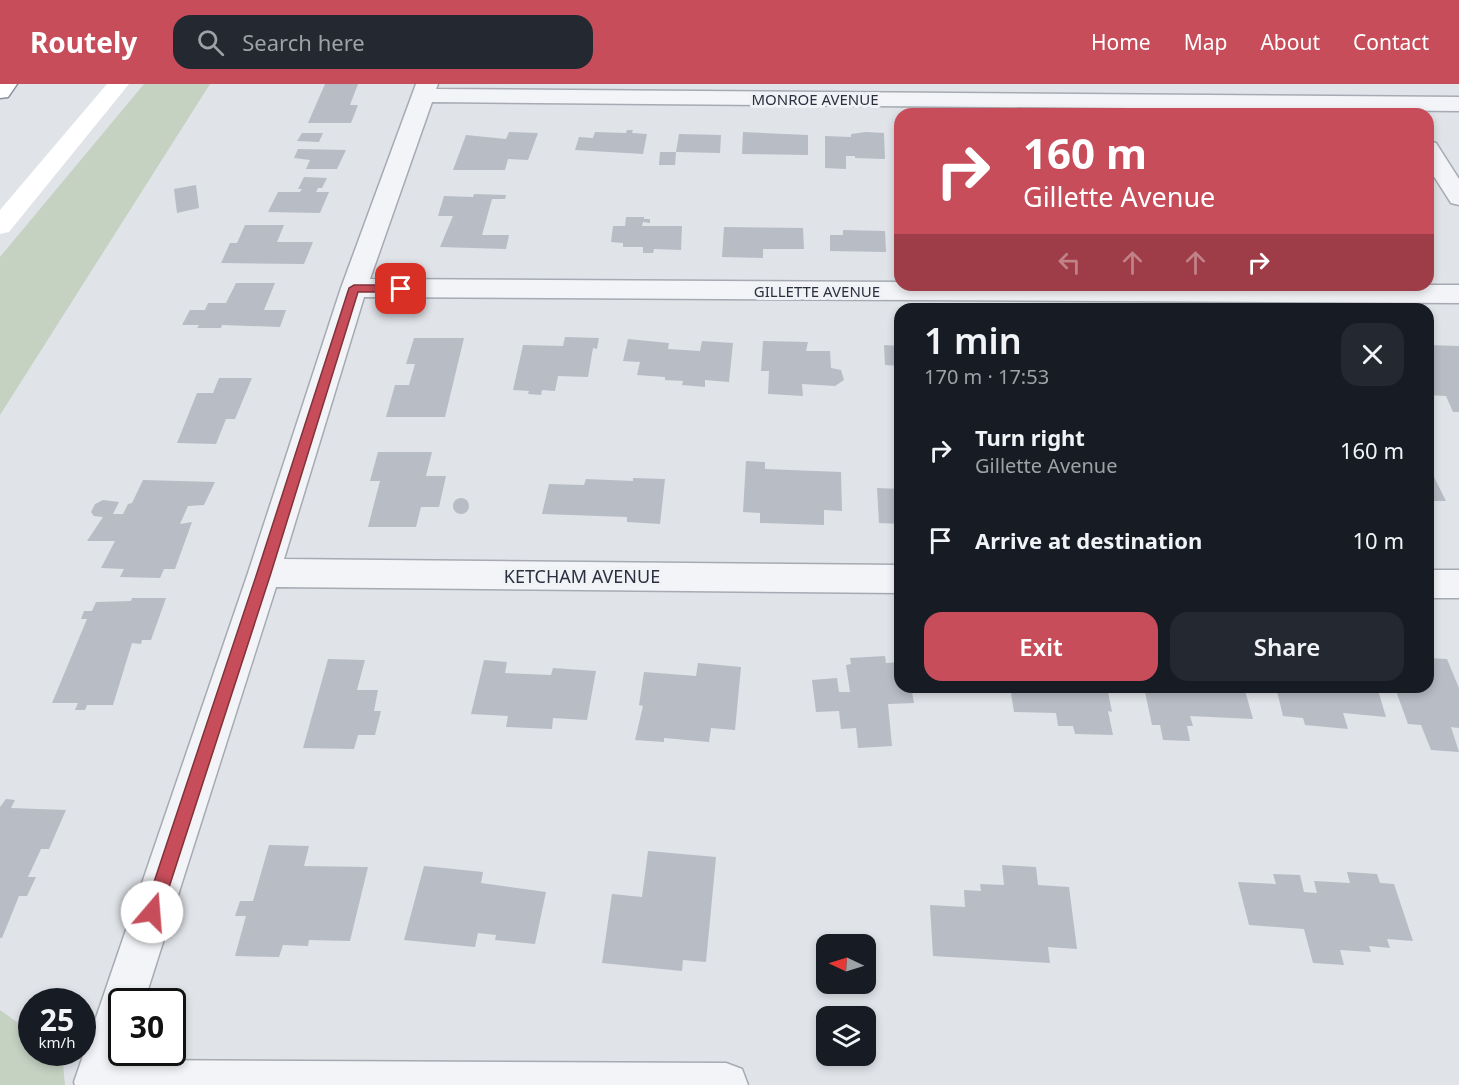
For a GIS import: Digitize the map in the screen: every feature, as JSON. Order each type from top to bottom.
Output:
[{"type":"main road","points":[[0,92],[6,84]]},
{"type":"main road","points":[[0,226],[118,84]]},
{"type":"street","points":[[1388,84],[1403,108]]},
{"type":"street","points":[[127,988],[264,573],[354,288],[425,90]]},
{"type":"street","name":"MONROE AVENUE","points":[[425,90],[1352,108]]},
{"type":"street","name":"MONROE AVENUE","points":[[1415,108],[1459,104]]},
{"type":"street","points":[[1434,158],[1459,198]]},
{"type":"street","name":"GILLETTE AVENUE","points":[[354,288],[894,291]]},
{"type":"street","name":"GILLETTE AVENUE","points":[[906,291],[1459,294]]},
{"type":"street","name":"KETCHAM AVENUE","points":[[264,573],[894,579]]},
{"type":"street","points":[[1434,584],[1459,584]]},
{"type":"street","points":[[108,1046],[96,1082],[726,1085]]},
{"type":"green space","points":[[144,84],[210,84],[0,415],[0,257]]},
{"type":"green space","points":[[0,1010],[18,1023],[18,1066],[63,1066],[65,1085],[0,1085]]},
{"type":"building","points":[[325,84],[358,84],[350,105],[358,105],[351,123],[308,123]]},
{"type":"building","points":[[627,130],[633,130],[632,133],[647,134],[643,154],[575,150],[579,137],[593,138],[595,132],[626,133]]},
{"type":"building","points":[[509,132],[538,133],[528,160],[508,159],[505,170],[453,170],[466,135],[506,139]]},
{"type":"building","points":[[743,132],[808,135],[808,155],[742,154]]},
{"type":"building","points":[[302,133],[323,133],[319,142],[297,141]]},
{"type":"building","points":[[884,133],[885,159],[846,156],[846,169],[825,168],[825,136],[851,137],[851,134]]},
{"type":"building","points":[[679,134],[721,135],[720,153],[676,152]]},
{"type":"building","points":[[298,149],[346,150],[337,169],[306,169],[310,160],[294,158]]},
{"type":"building","points":[[660,152],[676,152],[675,165],[659,165]]},
{"type":"building","points":[[304,177],[327,178],[322,188],[318,188],[316,192],[329,192],[320,213],[268,212],[278,192],[300,192],[302,189],[298,189]]},
{"type":"building","points":[[196,185],[199,208],[177,213],[174,189]]},
{"type":"building","points":[[474,194],[506,195],[505,199],[492,199],[482,235],[509,235],[506,249],[440,247],[453,216],[438,216],[444,196],[473,197]]},
{"type":"building","points":[[626,217],[650,219],[650,223],[643,222],[642,226],[682,226],[681,250],[654,249],[653,253],[643,253],[643,247],[623,247],[623,243],[611,242],[613,226],[625,226]]},
{"type":"building","points":[[245,225],[284,225],[277,242],[313,242],[304,264],[221,263],[230,243],[237,243]]},
{"type":"building","points":[[724,227],[803,228],[804,249],[763,249],[763,258],[722,257]]},
{"type":"building","points":[[843,230],[885,231],[886,252],[830,251],[830,235],[843,235]]},
{"type":"building","points":[[236,283],[275,283],[264,310],[286,310],[280,327],[222,325],[221,328],[197,328],[199,325],[182,325],[190,310],[205,310],[208,303],[226,303]]},
{"type":"building","points":[[565,337],[599,338],[597,349],[593,348],[588,377],[558,376],[555,391],[542,390],[541,395],[528,394],[529,391],[513,390],[523,345],[563,346]]},
{"type":"building","points":[[414,338],[464,338],[445,417],[386,417],[395,385],[409,385],[415,364],[406,364]]},
{"type":"building","points":[[628,339],[669,343],[668,349],[700,351],[702,341],[733,343],[729,382],[705,380],[705,387],[682,385],[683,381],[665,380],[665,377],[637,375],[640,362],[623,361]]},
{"type":"building","points":[[763,341],[808,342],[806,351],[830,351],[831,368],[841,370],[844,380],[835,386],[802,384],[803,396],[768,394],[769,371],[761,371]]},
{"type":"building","points":[[884,345],[894,346],[894,366],[885,365]]},
{"type":"building","points":[[1434,345],[1459,346],[1459,412],[1453,412],[1446,396],[1434,395]]},
{"type":"building","points":[[219,378],[252,378],[235,419],[226,419],[216,444],[177,443],[197,393],[213,393]]},
{"type":"building","points":[[378,452],[432,452],[426,476],[446,476],[439,507],[421,507],[416,527],[368,527],[380,481],[370,481]]},
{"type":"building","points":[[746,461],[765,462],[765,469],[841,472],[842,511],[824,510],[824,525],[760,523],[760,513],[743,512]]},
{"type":"building","points":[[1434,477],[1446,501],[1434,501]]},
{"type":"building","points":[[633,478],[665,479],[660,524],[627,522],[627,517],[542,514],[549,484],[584,485],[586,479],[633,481]]},
{"type":"building","points":[[143,480],[215,482],[204,505],[188,506],[180,524],[192,522],[175,569],[164,569],[160,578],[120,577],[124,569],[101,568],[115,541],[87,541],[103,517],[94,516],[91,512],[95,504],[103,500],[119,502],[113,514],[123,514],[128,504],[132,503]]},
{"type":"building","points":[[877,488],[894,489],[894,524],[879,523]]},
{"type":"building","points":[[458,498],[464,498],[469,506],[467,512],[458,514],[453,509],[453,503]]},
{"type":"building","points":[[132,598],[166,598],[151,640],[142,640],[141,644],[132,643],[113,705],[87,705],[85,710],[75,710],[78,703],[52,703],[87,619],[81,619],[84,611],[92,611],[96,602],[131,601]]},
{"type":"building","points":[[885,656],[886,663],[894,662],[894,693],[912,693],[914,703],[888,704],[892,746],[858,748],[856,728],[841,729],[839,711],[816,712],[812,680],[837,678],[839,692],[850,692],[846,665],[851,664],[850,658]]},
{"type":"building","points":[[1434,658],[1447,659],[1459,688],[1459,728],[1451,727],[1459,752],[1431,750],[1421,725],[1408,724],[1397,693],[1434,693]]},
{"type":"building","points":[[328,659],[365,660],[357,690],[378,690],[374,711],[381,711],[375,735],[358,735],[354,749],[303,748]]},
{"type":"building","points":[[484,660],[507,662],[505,673],[551,675],[553,668],[596,671],[587,720],[553,718],[552,729],[506,727],[508,716],[471,714]]},
{"type":"building","points":[[698,663],[741,667],[735,730],[711,728],[709,742],[664,738],[664,742],[635,740],[643,706],[639,705],[644,672],[696,676]]},
{"type":"building","points":[[1011,693],[1108,693],[1112,712],[1108,711],[1113,735],[1075,734],[1073,726],[1058,726],[1056,713],[1014,712]]},
{"type":"building","points":[[1145,693],[1246,693],[1253,719],[1190,716],[1193,726],[1187,726],[1190,741],[1163,740],[1160,725],[1152,725]]},
{"type":"building","points":[[1277,693],[1379,693],[1386,717],[1343,713],[1348,729],[1305,725],[1303,718],[1283,716]]},
{"type":"building","points":[[6,799],[15,800],[11,808],[66,810],[49,849],[41,849],[28,877],[36,877],[27,896],[19,896],[2,938],[0,938],[0,807]]},
{"type":"building","points":[[269,845],[309,846],[304,866],[368,867],[350,941],[309,940],[308,946],[283,945],[279,957],[235,956],[246,916],[235,916],[240,901],[253,901]]},
{"type":"building","points":[[648,851],[716,857],[706,962],[683,960],[682,971],[602,963],[612,894],[642,897]]},
{"type":"building","points":[[1002,865],[1036,867],[1038,885],[1069,887],[1077,949],[1048,947],[1050,963],[933,956],[930,905],[965,907],[964,890],[981,891],[980,884],[1004,885]]},
{"type":"building","points":[[424,866],[483,872],[481,883],[546,892],[535,944],[495,940],[496,935],[478,933],[475,947],[404,940]]},
{"type":"building","points":[[1347,872],[1377,874],[1380,883],[1394,884],[1413,941],[1387,939],[1390,948],[1369,946],[1371,952],[1340,950],[1344,965],[1313,963],[1304,929],[1249,925],[1238,882],[1276,884],[1273,874],[1300,875],[1304,892],[1317,893],[1314,881],[1350,883]]},
{"type":"route","points":[[152,912],[264,573],[354,288],[401,289]]}]
